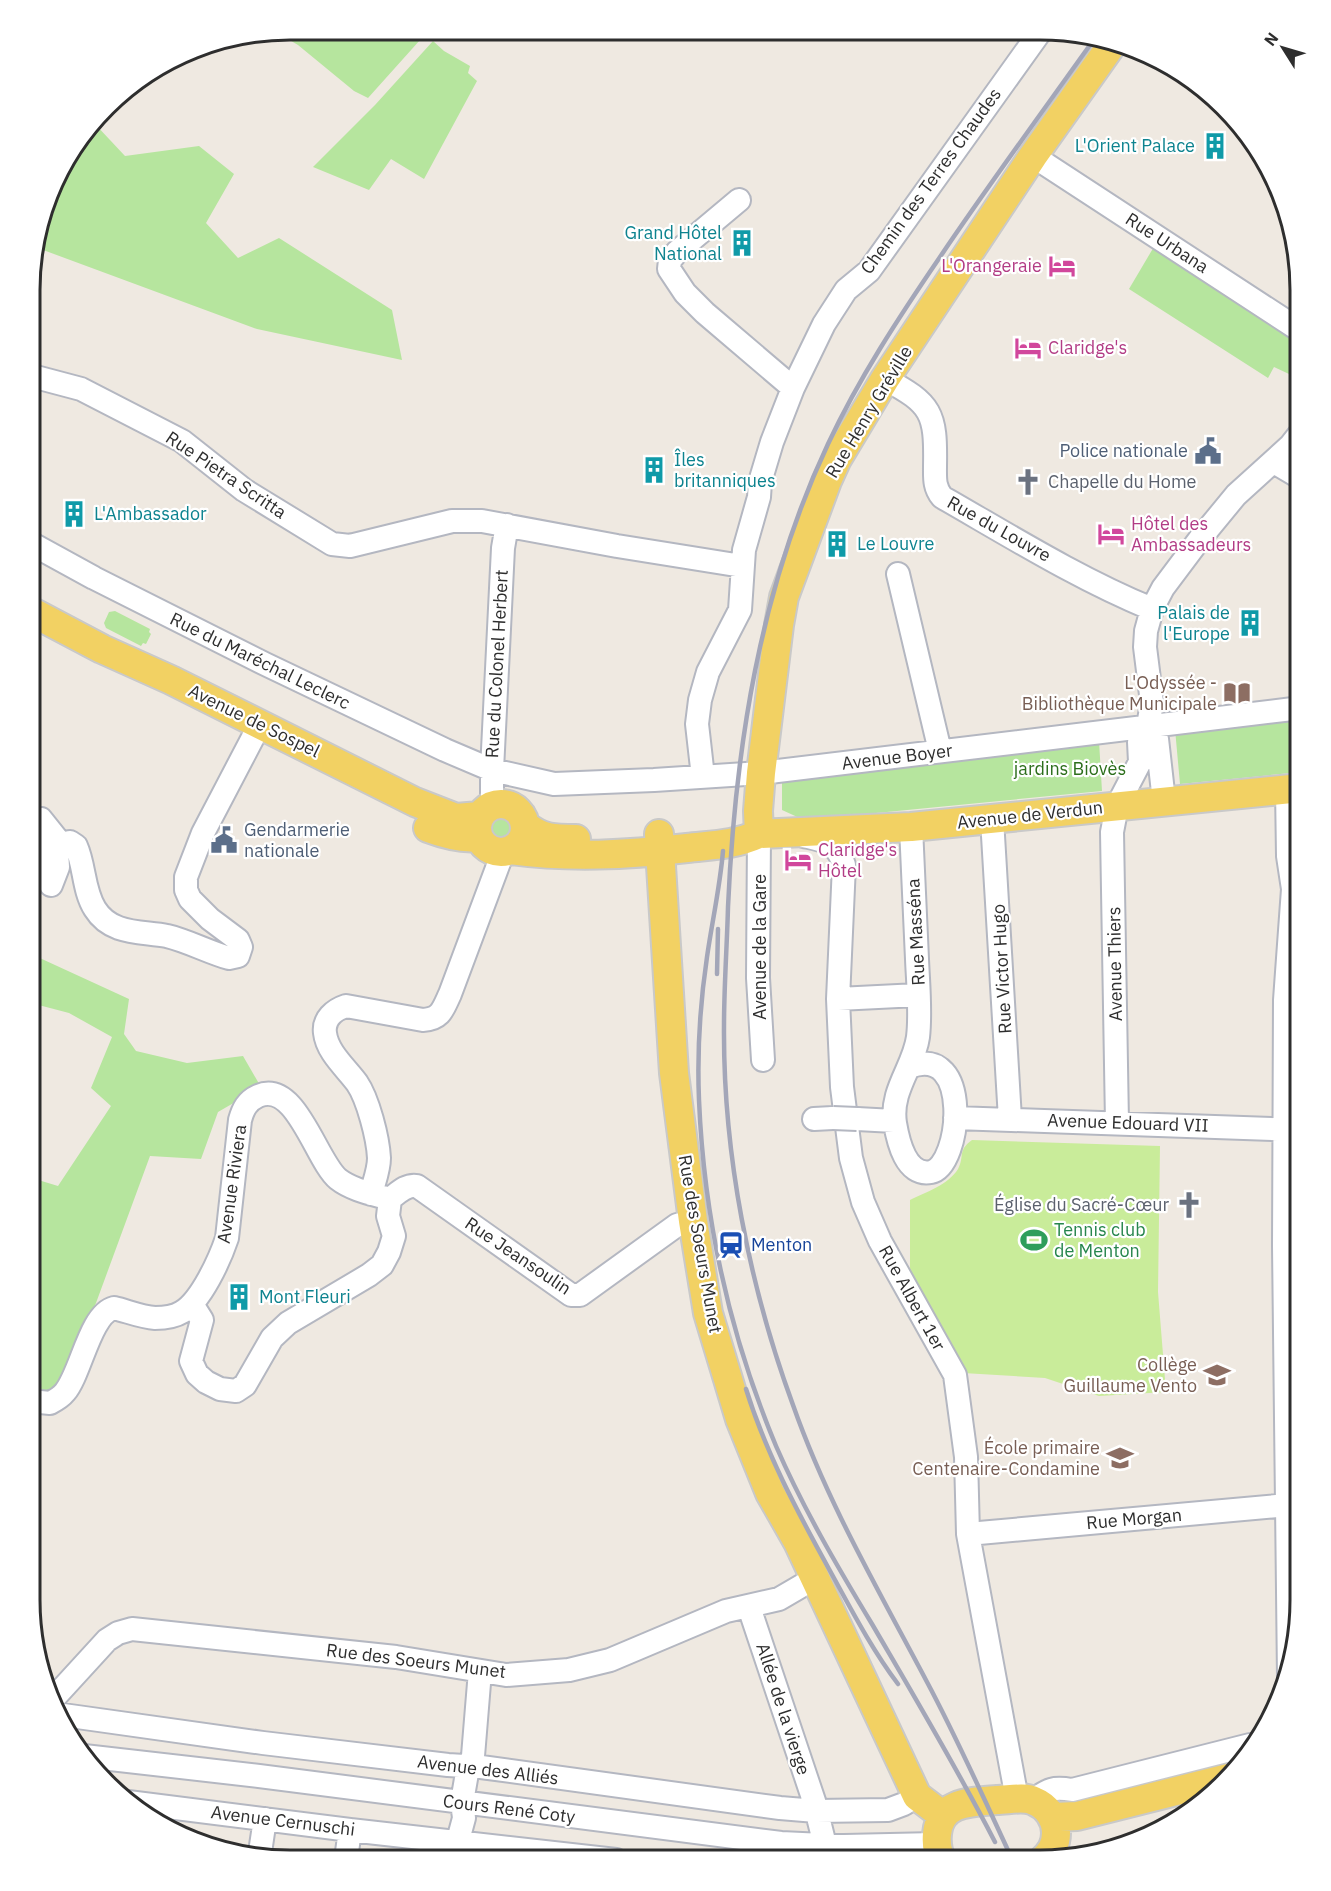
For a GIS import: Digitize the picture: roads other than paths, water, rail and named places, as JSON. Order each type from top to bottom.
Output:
[{"type":"main road","name":"Rue Henry Gréville","points":[[759,834],[761,773],[774,658],[784,597],[830,474],[885,379],[1033,156],[1108,50]]},
{"type":"main road","name":"Avenue de Sospel","points":[[40,616],[102,650],[171,680],[256,732],[424,827],[443,834],[467,838],[484,819]]},
{"type":"main road","name":"Avenue de Sospel","points":[[40,633],[89,660],[256,732]]},
{"type":"main road","name":"Avenue de Verdun","points":[[507,851],[585,856],[740,824],[759,834],[911,827],[1291,789]]},
{"type":"main road","points":[[503,803],[518,810],[525,825],[522,840],[507,851],[488,849],[484,819],[503,803]]},
{"type":"main road","name":"Avenue de Verdun","points":[[525,825],[550,839],[619,838],[660,842]]},
{"type":"main road","name":"Rue des Soeurs Munet","points":[[660,842],[674,1073],[693,1221],[708,1313],[740,1419],[771,1493],[815,1578]]},
{"type":"main road","points":[[815,1578],[917,1796],[942,1815],[957,1804],[1044,1832],[1185,1804]]},
{"type":"main road","points":[[1044,1832],[1077,1816],[1211,1782]]},
{"type":"main road","name":"Cours René Coty","points":[[939,1850],[938,1827],[942,1815]]},
{"type":"street","name":"Chemin des Terres Chaudes","points":[[702,777],[697,724],[700,700],[708,672],[740,610],[744,549],[772,442],[793,388],[819,332],[846,290],[869,271],[1034,40]]},
{"type":"street","name":"Rue Urbana","points":[[1033,156],[1291,324]]},
{"type":"street","points":[[739,200],[677,252],[670,260],[669,269],[685,293],[705,313],[793,388]]},
{"type":"street","name":"Rue Pietra Scritta","points":[[40,378],[81,389],[182,441],[244,490],[332,544],[350,546],[452,521],[482,520],[617,546],[742,566]]},
{"type":"street","name":"Rue du Louvre","points":[[885,379],[919,399],[932,417],[935,435],[936,489],[942,497],[1023,543],[1130,600],[1152,609]]},
{"type":"street","name":"Avenue Thiers","points":[[1116,1123],[1112,832],[1117,806],[1140,762],[1139,742],[1148,726],[1152,703],[1145,648],[1146,631],[1152,609],[1163,588],[1206,531],[1236,495],[1274,462],[1291,443]]},
{"type":"street","points":[[1274,462],[1291,472]]},
{"type":"street","name":"Rue du Colonel Herbert","points":[[484,819],[492,794],[503,548],[507,525]]},
{"type":"street","name":"Rue du Maréchal Leclerc","points":[[40,548],[94,578],[265,664],[492,770]]},
{"type":"street","points":[[897,574],[940,751]]},
{"type":"street","name":"Avenue Boyer","points":[[492,770],[554,784],[761,773],[1291,709]]},
{"type":"street","points":[[1148,726],[1157,740],[1164,801]]},
{"type":"street","points":[[61,844],[70,843],[76,846],[95,910],[113,926],[130,932],[168,936],[229,958],[238,956],[242,947],[238,939],[210,919],[190,899],[186,890],[186,877],[203,833],[256,732]]},
{"type":"street","points":[[41,819],[61,844]]},
{"type":"street","name":"Rue Victor Hugo","points":[[992,819],[1010,1119]]},
{"type":"street","points":[[1291,822],[1288,856],[1291,876]]},
{"type":"street","name":"Rue Masséna","points":[[894,1121],[898,1089],[909,1067],[918,1037],[911,827]]},
{"type":"street","name":"Rue Albert 1er","points":[[788,833],[830,843],[838,849],[844,865],[838,999],[842,1088],[851,1158],[863,1202],[880,1241],[956,1375],[966,1457],[968,1534],[1044,1832]]},
{"type":"street","name":"Avenue de la Gare","points":[[759,834],[758,978],[763,1060]]},
{"type":"street","points":[[40,853],[51,885],[58,867],[57,851],[61,844]]},
{"type":"street","points":[[40,1417],[46,1413],[40,1402],[67,1390],[99,1320],[108,1310],[114,1308],[153,1318],[172,1317],[183,1312],[192,1304],[202,1320],[191,1361],[197,1374],[220,1389],[236,1391],[245,1385],[272,1338],[288,1323],[382,1265],[394,1236],[380,1196],[379,1159],[371,1117],[359,1085],[328,1044],[325,1029],[327,1020],[336,1010],[346,1006],[423,1020],[433,1019],[441,1012],[507,851]]},
{"type":"street","points":[[1291,918],[1285,1000],[1291,1098]]},
{"type":"street","points":[[838,999],[918,995]]},
{"type":"street","points":[[823,1119],[894,1121],[906,1160],[918,1170],[931,1172],[937,1170],[946,1158],[955,1118],[951,1085],[918,1037]]},
{"type":"street","points":[[909,1067],[929,1063],[941,1068]]},
{"type":"street","name":"Avenue Riviera","points":[[192,1304],[221,1257],[227,1238],[240,1120],[242,1110],[251,1099],[265,1093],[279,1096],[297,1112],[332,1174],[349,1186],[380,1196]]},
{"type":"street","name":"Avenue Edouard VII","points":[[955,1118],[1291,1130]]},
{"type":"street","name":"Rue Jeansoulin","points":[[380,1196],[411,1185],[417,1186],[570,1295],[580,1295],[677,1225],[693,1221]]},
{"type":"street","name":"Rue Morgan","points":[[968,1534],[1291,1504]]},
{"type":"street","points":[[1290,1620],[1291,1573]]},
{"type":"street","name":"Rue des Soeurs Munet","points":[[59,1693],[106,1640],[132,1629],[396,1657],[506,1675],[569,1670],[610,1660],[726,1611],[779,1599],[815,1578]]},
{"type":"street","name":"Allée de la vierge","points":[[749,1607],[825,1845]]},
{"type":"street","points":[[455,1850],[464,1818],[462,1802],[471,1761],[480,1671]]},
{"type":"street","name":"Avenue des Alliés","points":[[69,1716],[263,1743],[471,1761],[780,1808],[816,1811],[888,1810],[917,1796]]},
{"type":"street","points":[[1044,1832],[1047,1790],[1060,1788],[1072,1790],[1243,1747]]},
{"type":"street","name":"Cours René Coty","points":[[96,1757],[781,1843],[906,1850]]},
{"type":"street","name":"Avenue Cernuschi","points":[[146,1804],[350,1830],[455,1850]]},
{"type":"street","points":[[261,1848],[265,1819]]},
{"type":"street","points":[[347,1850],[350,1830]]},
{"type":"railway","points":[[1008,1850],[950,1726],[838,1511],[807,1441],[777,1360],[742,1218],[728,1122],[724,1026],[728,907],[737,788],[755,670],[768,612],[804,499],[840,419],[895,325],[978,202],[1090,45]]},
{"type":"railway","points":[[723,851],[703,992],[698,1082],[702,1145],[713,1233],[733,1320],[760,1404],[797,1492],[995,1842]]},
{"type":"railway","points":[[717,974],[718,929]]},
{"type":"railway","points":[[746,1389],[763,1436],[794,1503],[862,1628],[898,1684]]},
{"type":"place","name":"L'Orient Palace","points":[[1215,146]]},
{"type":"place","name":"Grand Hôtel National","points":[[742,243]]},
{"type":"place","name":"L'Orangeraie","points":[[1062,266]]},
{"type":"place","name":"Claridge's","points":[[1028,348]]},
{"type":"place","name":"Police nationale","points":[[1208,451]]},
{"type":"place","name":"Îles britanniques","points":[[654,470]]},
{"type":"place","name":"Chapelle du Home","points":[[1028,482]]},
{"type":"place","name":"L'Ambassador","points":[[74,514]]},
{"type":"place","name":"Hôtel des Ambassadeurs","points":[[1111,534]]},
{"type":"place","name":"Le Louvre","points":[[837,544]]},
{"type":"place","name":"Palais de l'Europe","points":[[1250,623]]},
{"type":"place","name":"L'Odyssée - Bibliothèque Municipale","points":[[1237,693]]},
{"type":"place","name":"Gendarmerie nationale","points":[[224,840]]},
{"type":"place","name":"Claridge's Hôtel","points":[[798,860]]},
{"type":"place","name":"Église du Sacré-Cœur","points":[[1189,1205]]},
{"type":"place","name":"Tennis club de Menton","points":[[1034,1240]]},
{"type":"place","name":"Menton","points":[[731,1245]]},
{"type":"place","name":"Mont Fleuri","points":[[239,1297]]},
{"type":"place","name":"Collège Guillaume Vento","points":[[1217,1375]]},
{"type":"place","name":"École primaire Centenaire-Condamine","points":[[1120,1458]]},
{"type":"park label","name":"jardins Biovès","points":[[1070,769]]}]
